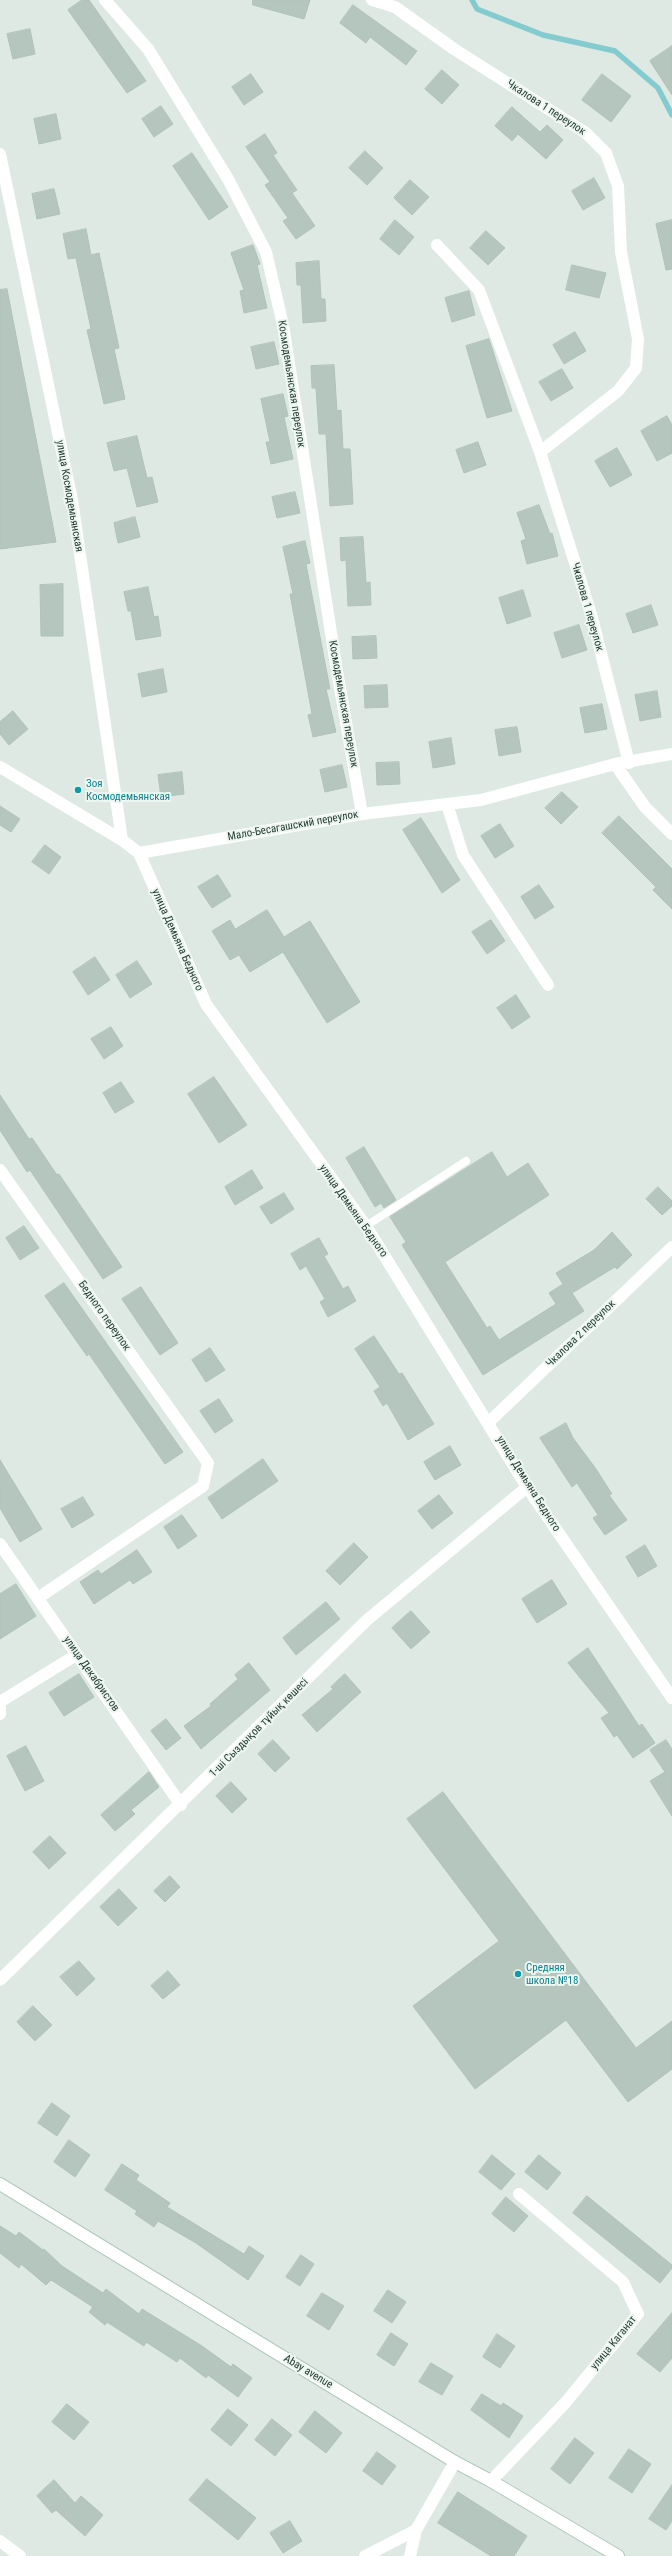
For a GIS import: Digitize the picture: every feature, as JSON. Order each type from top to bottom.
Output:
[{"type":"street","name":"Космодемьянская переулок","points":[[105,0],[148,49],[228,179],[266,252],[283,325],[336,665],[362,814]]},
{"type":"street","name":"Чкалова 1 переулок","points":[[372,0],[396,4],[454,49],[586,133],[606,153],[618,186],[621,252],[638,339],[636,368],[618,391],[540,452]]},
{"type":"street","name":"улица Космодемьянская","points":[[0,154],[72,500],[122,840]]},
{"type":"street","name":"Чкалова 1 переулок","points":[[437,245],[479,290],[540,452],[590,614],[629,763]]},
{"type":"street","name":"Мало-Бесагашский переулок","points":[[139,853],[362,814],[481,800],[615,764],[629,763],[672,754]]},
{"type":"street","points":[[615,764],[645,807],[672,834]]},
{"type":"street","name":"улица Демьяна Бедного","points":[[0,767],[122,840],[139,853],[206,1004],[366,1226],[489,1422],[527,1487],[672,1698]]},
{"type":"street","points":[[447,804],[463,855],[548,985]]},
{"type":"street","name":"Бедного переулок","points":[[0,1170],[208,1463],[203,1486],[38,1598]]},
{"type":"street","name":"Чкалова 2 переулок","points":[[489,1422],[672,1247]]},
{"type":"street","name":"1-ші Сыздықов тұйық көшесі","points":[[0,1980],[181,1805],[367,1620],[527,1487]]},
{"type":"street","name":"улица Декабристов","points":[[0,1544],[181,1805]]},
{"type":"street","points":[[0,1702],[76,1654]]},
{"type":"street","points":[[0,1707],[0,1714]]},
{"type":"street","name":"Abay avenue","points":[[0,2184],[455,2462],[491,2481],[618,2556]]},
{"type":"street","name":"улица Каганат","points":[[491,2481],[566,2402],[638,2314],[623,2282],[519,2194]]},
{"type":"street","points":[[410,2556],[416,2530],[455,2462]]},
{"type":"street","points":[[365,2556],[416,2530]]},
{"type":"street","points":[[0,2541],[20,2556]]},
{"type":"lane","points":[[366,1226],[466,1161]]},
{"type":"building","points":[[82,0],[89,0],[146,81],[127,93],[68,10]]},
{"type":"building","points":[[253,0],[310,0],[304,19],[253,5]]},
{"type":"building","points":[[353,5],[417,51],[406,65],[370,37],[366,43],[340,23]]},
{"type":"building","points":[[30,29],[35,54],[13,59],[7,34]]},
{"type":"building","points":[[672,46],[672,95],[650,61]]},
{"type":"building","points":[[442,70],[459,85],[442,104],[425,89]]},
{"type":"building","points":[[251,74],[263,92],[244,105],[232,87]]},
{"type":"building","points":[[602,74],[631,96],[611,122],[582,100]]},
{"type":"building","points":[[161,106],[173,124],[154,137],[142,119]]},
{"type":"building","points":[[512,107],[540,132],[547,125],[563,140],[546,159],[518,134],[512,141],[495,126]]},
{"type":"building","points":[[56,114],[61,139],[39,144],[34,119]]},
{"type":"building","points":[[265,134],[277,153],[273,155],[297,190],[292,193],[315,226],[296,239],[283,221],[288,218],[265,185],[270,182],[246,147]]},
{"type":"building","points":[[365,151],[383,168],[367,185],[349,168]]},
{"type":"building","points":[[192,153],[228,207],[209,220],[173,166]]},
{"type":"building","points":[[594,178],[605,198],[583,210],[572,191]]},
{"type":"building","points":[[410,180],[429,197],[412,215],[394,198]]},
{"type":"building","points":[[54,189],[60,214],[37,219],[32,194]]},
{"type":"building","points":[[395,220],[414,237],[399,255],[380,239]]},
{"type":"building","points":[[672,220],[672,269],[666,270],[656,224]]},
{"type":"building","points":[[86,229],[91,255],[99,253],[119,348],[114,349],[125,399],[104,404],[87,330],[91,329],[76,258],[68,259],[63,234]]},
{"type":"building","points":[[486,231],[505,248],[488,265],[470,248]]},
{"type":"building","points":[[253,245],[260,264],[257,265],[267,308],[244,313],[240,291],[244,290],[231,253]]},
{"type":"building","points":[[319,261],[321,299],[325,299],[326,321],[303,323],[301,285],[297,285],[296,263]]},
{"type":"building","points":[[572,265],[606,273],[599,298],[566,290]]},
{"type":"building","points":[[7,289],[56,542],[0,549],[0,290]]},
{"type":"building","points":[[469,291],[475,315],[452,322],[445,298]]},
{"type":"building","points":[[575,332],[586,351],[564,364],[553,345]]},
{"type":"building","points":[[489,339],[512,411],[487,418],[466,346]]},
{"type":"building","points":[[274,342],[279,364],[256,369],[251,347]]},
{"type":"building","points":[[334,365],[337,411],[341,410],[343,449],[350,449],[353,504],[330,506],[326,434],[319,434],[316,388],[312,388],[311,366]]},
{"type":"building","points":[[562,369],[573,388],[551,401],[539,382]]},
{"type":"building","points":[[283,394],[288,416],[284,417],[293,459],[271,464],[266,442],[270,442],[261,399]]},
{"type":"building","points":[[667,416],[672,425],[672,453],[657,461],[641,431]]},
{"type":"building","points":[[137,436],[147,478],[152,477],[158,502],[137,507],[127,468],[114,471],[107,443]]},
{"type":"building","points":[[478,442],[486,465],[464,473],[456,450]]},
{"type":"building","points":[[617,448],[632,475],[610,487],[595,461]]},
{"type":"building","points":[[295,492],[300,513],[277,518],[272,497]]},
{"type":"building","points":[[539,505],[550,534],[552,533],[558,556],[527,564],[521,541],[526,539],[517,513]]},
{"type":"building","points":[[135,517],[140,537],[118,543],[114,523]]},
{"type":"building","points":[[363,537],[366,583],[370,582],[371,605],[348,606],[346,560],[341,561],[340,538]]},
{"type":"building","points":[[305,541],[310,563],[306,564],[330,689],[326,689],[336,732],[313,737],[308,715],[312,714],[290,594],[293,594],[283,547]]},
{"type":"building","points":[[63,584],[63,636],[41,636],[40,585]]},
{"type":"building","points":[[148,587],[154,617],[158,616],[161,636],[136,640],[131,611],[128,611],[124,592]]},
{"type":"building","points":[[523,590],[531,616],[507,624],[499,598]]},
{"type":"building","points":[[651,605],[658,625],[633,633],[626,614]]},
{"type":"building","points":[[579,625],[587,650],[562,658],[554,633]]},
{"type":"building","points":[[376,636],[377,658],[353,659],[352,637]]},
{"type":"building","points":[[163,669],[167,692],[142,697],[138,674]]},
{"type":"building","points":[[387,685],[388,707],[365,708],[364,686]]},
{"type":"building","points":[[657,691],[661,717],[640,721],[635,695]]},
{"type":"building","points":[[602,704],[607,729],[585,733],[580,708]]},
{"type":"building","points":[[13,711],[28,729],[9,745],[0,734],[0,722]]},
{"type":"building","points":[[517,727],[521,752],[499,756],[495,730]]},
{"type":"building","points":[[451,738],[455,764],[433,768],[429,742]]},
{"type":"building","points":[[399,762],[400,784],[377,785],[376,763]]},
{"type":"building","points":[[342,765],[347,787],[325,792],[320,770]]},
{"type":"building","points":[[182,772],[184,794],[161,797],[158,775]]},
{"type":"building","points":[[562,792],[578,807],[561,824],[545,808]]},
{"type":"building","points":[[0,806],[20,819],[11,832],[0,825]]},
{"type":"building","points":[[619,816],[672,869],[672,909],[653,890],[656,887],[602,833]]},
{"type":"building","points":[[421,818],[460,880],[442,893],[403,830]]},
{"type":"building","points":[[500,824],[514,846],[495,858],[481,836]]},
{"type":"building","points":[[45,845],[61,857],[49,874],[32,862]]},
{"type":"building","points":[[218,875],[231,896],[212,908],[198,887]]},
{"type":"building","points":[[539,885],[554,907],[535,919],[521,897]]},
{"type":"building","points":[[267,910],[284,937],[310,921],[360,1002],[327,1023],[283,952],[250,972],[239,955],[230,960],[212,931],[230,920],[235,929]]},
{"type":"building","points":[[491,920],[505,941],[487,954],[472,932]]},
{"type":"building","points":[[95,957],[110,980],[88,995],[73,972]]},
{"type":"building","points":[[137,961],[152,984],[130,998],[116,975]]},
{"type":"building","points":[[516,995],[530,1017],[512,1029],[497,1008]]},
{"type":"building","points":[[111,1027],[123,1046],[104,1059],[91,1039]]},
{"type":"building","points":[[214,1077],[247,1125],[219,1143],[188,1094]]},
{"type":"building","points":[[121,1082],[134,1102],[115,1113],[103,1093]]},
{"type":"building","points":[[0,1095],[29,1139],[32,1138],[57,1175],[59,1174],[122,1267],[103,1279],[30,1170],[27,1172],[0,1130]]},
{"type":"building","points":[[364,1147],[396,1200],[384,1208],[381,1203],[375,1207],[346,1158]]},
{"type":"building","points":[[492,1152],[507,1177],[528,1163],[549,1195],[445,1262],[487,1328],[490,1326],[499,1340],[556,1304],[549,1293],[563,1284],[556,1273],[594,1250],[612,1232],[632,1255],[617,1269],[615,1267],[572,1293],[584,1311],[483,1375],[402,1245],[406,1242],[390,1217]]},
{"type":"building","points":[[252,1170],[263,1188],[235,1205],[225,1187]]},
{"type":"building","points":[[658,1187],[672,1201],[672,1206],[662,1215],[646,1199]]},
{"type":"building","points":[[284,1193],[294,1209],[271,1224],[260,1207]]},
{"type":"building","points":[[24,1226],[39,1248],[20,1260],[6,1238]]},
{"type":"building","points":[[319,1238],[328,1254],[324,1256],[343,1289],[348,1286],[356,1301],[328,1317],[320,1302],[325,1299],[306,1266],[300,1270],[291,1254]]},
{"type":"building","points":[[64,1283],[183,1452],[165,1464],[89,1354],[87,1356],[45,1296]]},
{"type":"building","points":[[141,1287],[178,1343],[160,1355],[122,1299]]},
{"type":"building","points":[[374,1336],[399,1374],[402,1373],[434,1424],[408,1440],[387,1403],[383,1406],[374,1391],[380,1387],[355,1349]]},
{"type":"building","points":[[210,1348],[225,1370],[206,1382],[192,1360]]},
{"type":"building","points":[[219,1399],[233,1421],[215,1433],[200,1411]]},
{"type":"building","points":[[566,1423],[573,1438],[596,1469],[612,1494],[609,1495],[627,1520],[605,1535],[593,1518],[598,1515],[577,1483],[572,1487],[540,1438]]},
{"type":"building","points":[[450,1446],[461,1465],[435,1480],[424,1462]]},
{"type":"building","points":[[263,1459],[278,1481],[222,1519],[208,1498]]},
{"type":"building","points":[[0,1460],[42,1529],[20,1542],[0,1508]]},
{"type":"building","points":[[439,1495],[453,1513],[432,1529],[418,1511]]},
{"type":"building","points":[[83,1497],[94,1515],[72,1528],[61,1509]]},
{"type":"building","points":[[182,1515],[197,1536],[178,1549],[164,1527]]},
{"type":"building","points":[[354,1543],[368,1557],[340,1585],[326,1571]]},
{"type":"building","points":[[645,1545],[657,1566],[638,1577],[626,1557]]},
{"type":"building","points":[[137,1550],[152,1572],[133,1584],[130,1580],[94,1604],[80,1582],[98,1570],[101,1574]]},
{"type":"building","points":[[552,1580],[567,1604],[537,1623],[522,1599]]},
{"type":"building","points":[[16,1584],[36,1616],[0,1639],[0,1594]]},
{"type":"building","points":[[326,1602],[340,1619],[296,1655],[283,1638]]},
{"type":"building","points":[[411,1611],[430,1632],[411,1649],[392,1628]]},
{"type":"building","points":[[588,1648],[639,1726],[642,1724],[655,1743],[633,1758],[617,1735],[614,1737],[601,1718],[609,1713],[568,1663]]},
{"type":"building","points":[[249,1663],[270,1690],[201,1749],[184,1726],[211,1706],[210,1704],[238,1679],[235,1675]]},
{"type":"building","points":[[79,1674],[94,1697],[64,1716],[49,1693]]},
{"type":"building","points":[[345,1674],[361,1692],[317,1732],[302,1715],[333,1689],[331,1687]]},
{"type":"building","points":[[166,1719],[181,1738],[166,1750],[151,1731]]},
{"type":"building","points":[[273,1740],[290,1758],[275,1772],[258,1754]]},
{"type":"building","points":[[666,1740],[672,1749],[672,1816],[650,1781],[665,1772],[650,1750]]},
{"type":"building","points":[[26,1746],[44,1781],[25,1791],[7,1756]]},
{"type":"building","points":[[149,1772],[159,1787],[131,1810],[135,1814],[115,1831],[101,1815]]},
{"type":"building","points":[[231,1782],[247,1799],[232,1813],[216,1796]]},
{"type":"building","name":"Средняя школа №18","points":[[443,1792],[636,2048],[672,2021],[672,2069],[628,2102],[566,2020],[475,2089],[413,2006],[499,1941],[407,1819]]},
{"type":"building","points":[[50,1836],[66,1853],[49,1869],[33,1852]]},
{"type":"building","points":[[170,1876],[180,1887],[165,1902],[154,1891]]},
{"type":"building","points":[[119,1889],[137,1908],[118,1926],[100,1907]]},
{"type":"building","points":[[79,1961],[95,1979],[77,1996],[60,1977]]},
{"type":"building","points":[[168,1971],[180,1985],[163,1999],[151,1986]]},
{"type":"building","points":[[33,2006],[52,2025],[35,2041],[17,2022]]},
{"type":"building","points":[[52,2103],[70,2116],[57,2136],[38,2123]]},
{"type":"building","points":[[69,2140],[90,2155],[75,2177],[54,2162]]},
{"type":"building","points":[[492,2155],[515,2174],[501,2190],[479,2172]]},
{"type":"building","points":[[539,2155],[561,2173],[547,2190],[525,2172]]},
{"type":"building","points":[[122,2164],[139,2175],[136,2180],[170,2203],[167,2207],[244,2254],[249,2246],[264,2256],[248,2280],[196,2243],[158,2221],[154,2227],[135,2214],[137,2211],[105,2190]]},
{"type":"building","points":[[587,2196],[672,2265],[672,2268],[660,2283],[573,2213]]},
{"type":"building","points":[[506,2197],[528,2216],[514,2232],[492,2214]]},
{"type":"building","points":[[0,2226],[16,2236],[19,2232],[43,2250],[44,2249],[62,2266],[103,2293],[106,2289],[139,2314],[142,2309],[202,2346],[231,2367],[233,2364],[252,2378],[238,2397],[208,2375],[206,2378],[180,2358],[177,2362],[146,2342],[144,2346],[107,2322],[105,2325],[89,2312],[93,2307],[51,2280],[46,2285],[21,2264],[19,2268],[0,2253]]},
{"type":"building","points":[[301,2255],[314,2264],[300,2286],[286,2277]]},
{"type":"building","points":[[388,2290],[406,2302],[392,2323],[374,2311]]},
{"type":"building","points":[[322,2293],[344,2306],[329,2330],[307,2316]]},
{"type":"building","points":[[672,2313],[672,2358],[660,2372],[637,2354]]},
{"type":"building","points":[[391,2333],[408,2344],[394,2366],[377,2355]]},
{"type":"building","points":[[497,2334],[515,2346],[500,2368],[483,2357]]},
{"type":"building","points":[[431,2363],[453,2376],[442,2395],[419,2382]]},
{"type":"building","points":[[482,2394],[501,2406],[503,2403],[523,2416],[509,2438],[471,2410]]},
{"type":"building","points":[[67,2404],[89,2422],[74,2440],[52,2422]]},
{"type":"building","points":[[228,2409],[248,2425],[231,2446],[211,2430]]},
{"type":"building","points":[[315,2411],[342,2433],[326,2453],[299,2432]]},
{"type":"building","points":[[272,2419],[292,2435],[275,2456],[255,2440]]},
{"type":"building","points":[[575,2438],[594,2453],[570,2484],[551,2469]]},
{"type":"building","points":[[629,2449],[651,2464],[632,2493],[609,2478]]},
{"type":"building","points":[[377,2452],[396,2466],[382,2485],[363,2471]]},
{"type":"building","points":[[207,2479],[256,2518],[238,2540],[189,2500]]},
{"type":"building","points":[[54,2480],[75,2503],[81,2496],[103,2515],[85,2536],[56,2510],[52,2513],[37,2496]]},
{"type":"building","points":[[672,2485],[672,2521],[666,2530],[649,2519]]},
{"type":"building","points":[[458,2492],[527,2536],[514,2556],[491,2556],[438,2523]]},
{"type":"building","points":[[290,2521],[302,2541],[283,2553],[270,2533]]},
{"type":"waterway","points":[[472,0],[477,9],[543,35],[615,51],[658,88],[672,115]]},
{"type":"place","name":"Зоя Космодемьянская","points":[[78,790]]},
{"type":"place","name":"Средняя школа №18","points":[[518,1974]]}]
